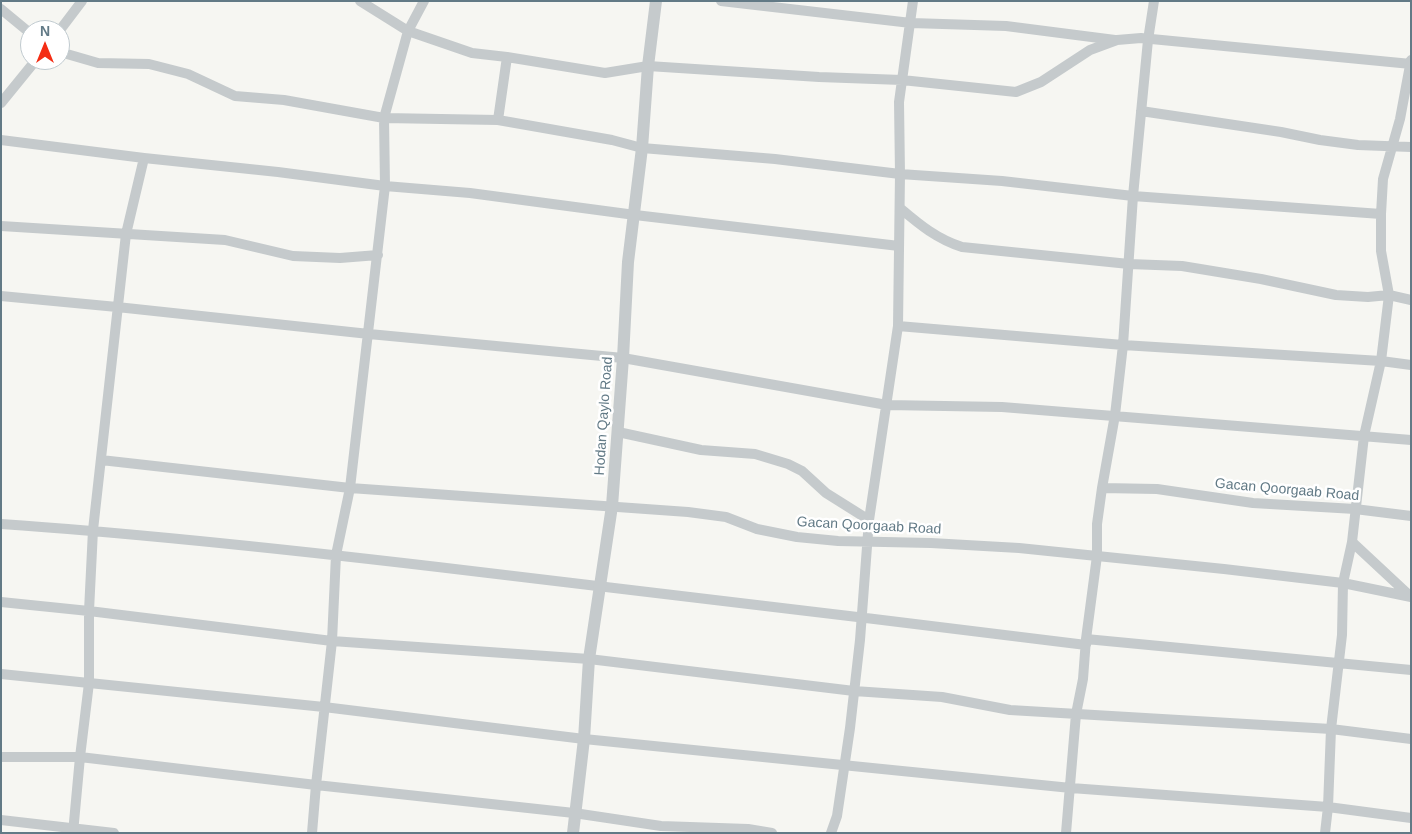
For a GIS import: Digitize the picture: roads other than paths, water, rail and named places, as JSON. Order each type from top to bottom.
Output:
[{"type":"street","points":[[68,20],[82,1]]},
{"type":"street","points":[[360,1],[408,31],[472,53],[605,73],[648,66],[819,77],[902,80],[1016,92],[1041,82],[1090,50],[1117,40]]},
{"type":"street","points":[[312,833],[332,640],[336,555],[350,488],[385,186],[384,118],[408,31],[424,1]]},
{"type":"street","name":"Hodan Qaylo Road","points":[[573,833],[584,739],[590,659],[612,506],[628,262],[635,214],[648,66],[656,1]]},
{"type":"street","points":[[721,1],[911,22],[1006,26],[1117,40],[1140,38],[1411,62],[1400,119],[1383,179],[1380,214],[1381,251],[1389,295],[1380,361],[1364,436],[1352,542],[1343,583],[1340,664],[1331,729],[1325,833]]},
{"type":"street","points":[[831,833],[837,816],[854,691],[869,520],[898,326],[899,102],[913,1]]},
{"type":"street","points":[[1066,833],[1076,714],[1083,680],[1097,556],[1102,488],[1115,415],[1123,345],[1133,196],[1148,40],[1154,1]]},
{"type":"street","points":[[1,9],[20,25]]},
{"type":"street","points":[[70,55],[98,64],[149,64],[188,74],[235,96],[284,100],[384,118],[498,120],[612,140],[642,148],[775,159],[900,174],[1002,181],[1133,196],[1380,214]]},
{"type":"street","points":[[498,120],[506,57]]},
{"type":"street","points":[[1,103],[28,70]]},
{"type":"street","points":[[1141,111],[1320,140],[1358,145],[1411,147]]},
{"type":"street","points":[[1,140],[385,186],[470,193],[899,246]]},
{"type":"street","points":[[74,830],[89,683],[89,611],[93,530],[126,234],[144,158]]},
{"type":"street","points":[[900,208],[927,231],[947,242],[962,247],[1129,264],[1182,266],[1336,295],[1368,297],[1389,295],[1411,300]]},
{"type":"street","points":[[1,226],[225,240],[293,256],[340,258],[378,254]]},
{"type":"street","points":[[1,296],[623,358],[887,404],[1002,407],[1411,440]]},
{"type":"street","points":[[898,326],[1123,345],[1380,361],[1411,365]]},
{"type":"street","points":[[618,432],[700,450],[755,454],[788,464],[802,471],[826,493],[869,520]]},
{"type":"street","name":"Gacan Qoorgaab Road","points":[[101,460],[350,488],[612,506],[726,517],[758,529],[797,537],[868,542],[970,545],[1224,569],[1343,583],[1411,597]]},
{"type":"street","name":"Gacan Qoorgaab Road","points":[[1102,488],[1157,490],[1253,504],[1355,509],[1411,516]]},
{"type":"street","points":[[1,524],[93,530],[336,555],[600,585],[861,618],[1086,642],[1411,670]]},
{"type":"street","points":[[1352,542],[1411,597]]},
{"type":"street","points":[[1,602],[332,640],[590,659],[854,691],[942,697],[1010,710],[1331,729],[1411,739]]},
{"type":"street","points":[[1,674],[844,766],[1071,788],[1328,807],[1411,818]]},
{"type":"street","points":[[1,757],[80,757],[574,813],[661,826],[748,829],[772,833]]},
{"type":"street","points":[[1,820],[74,830],[114,833]]}]
